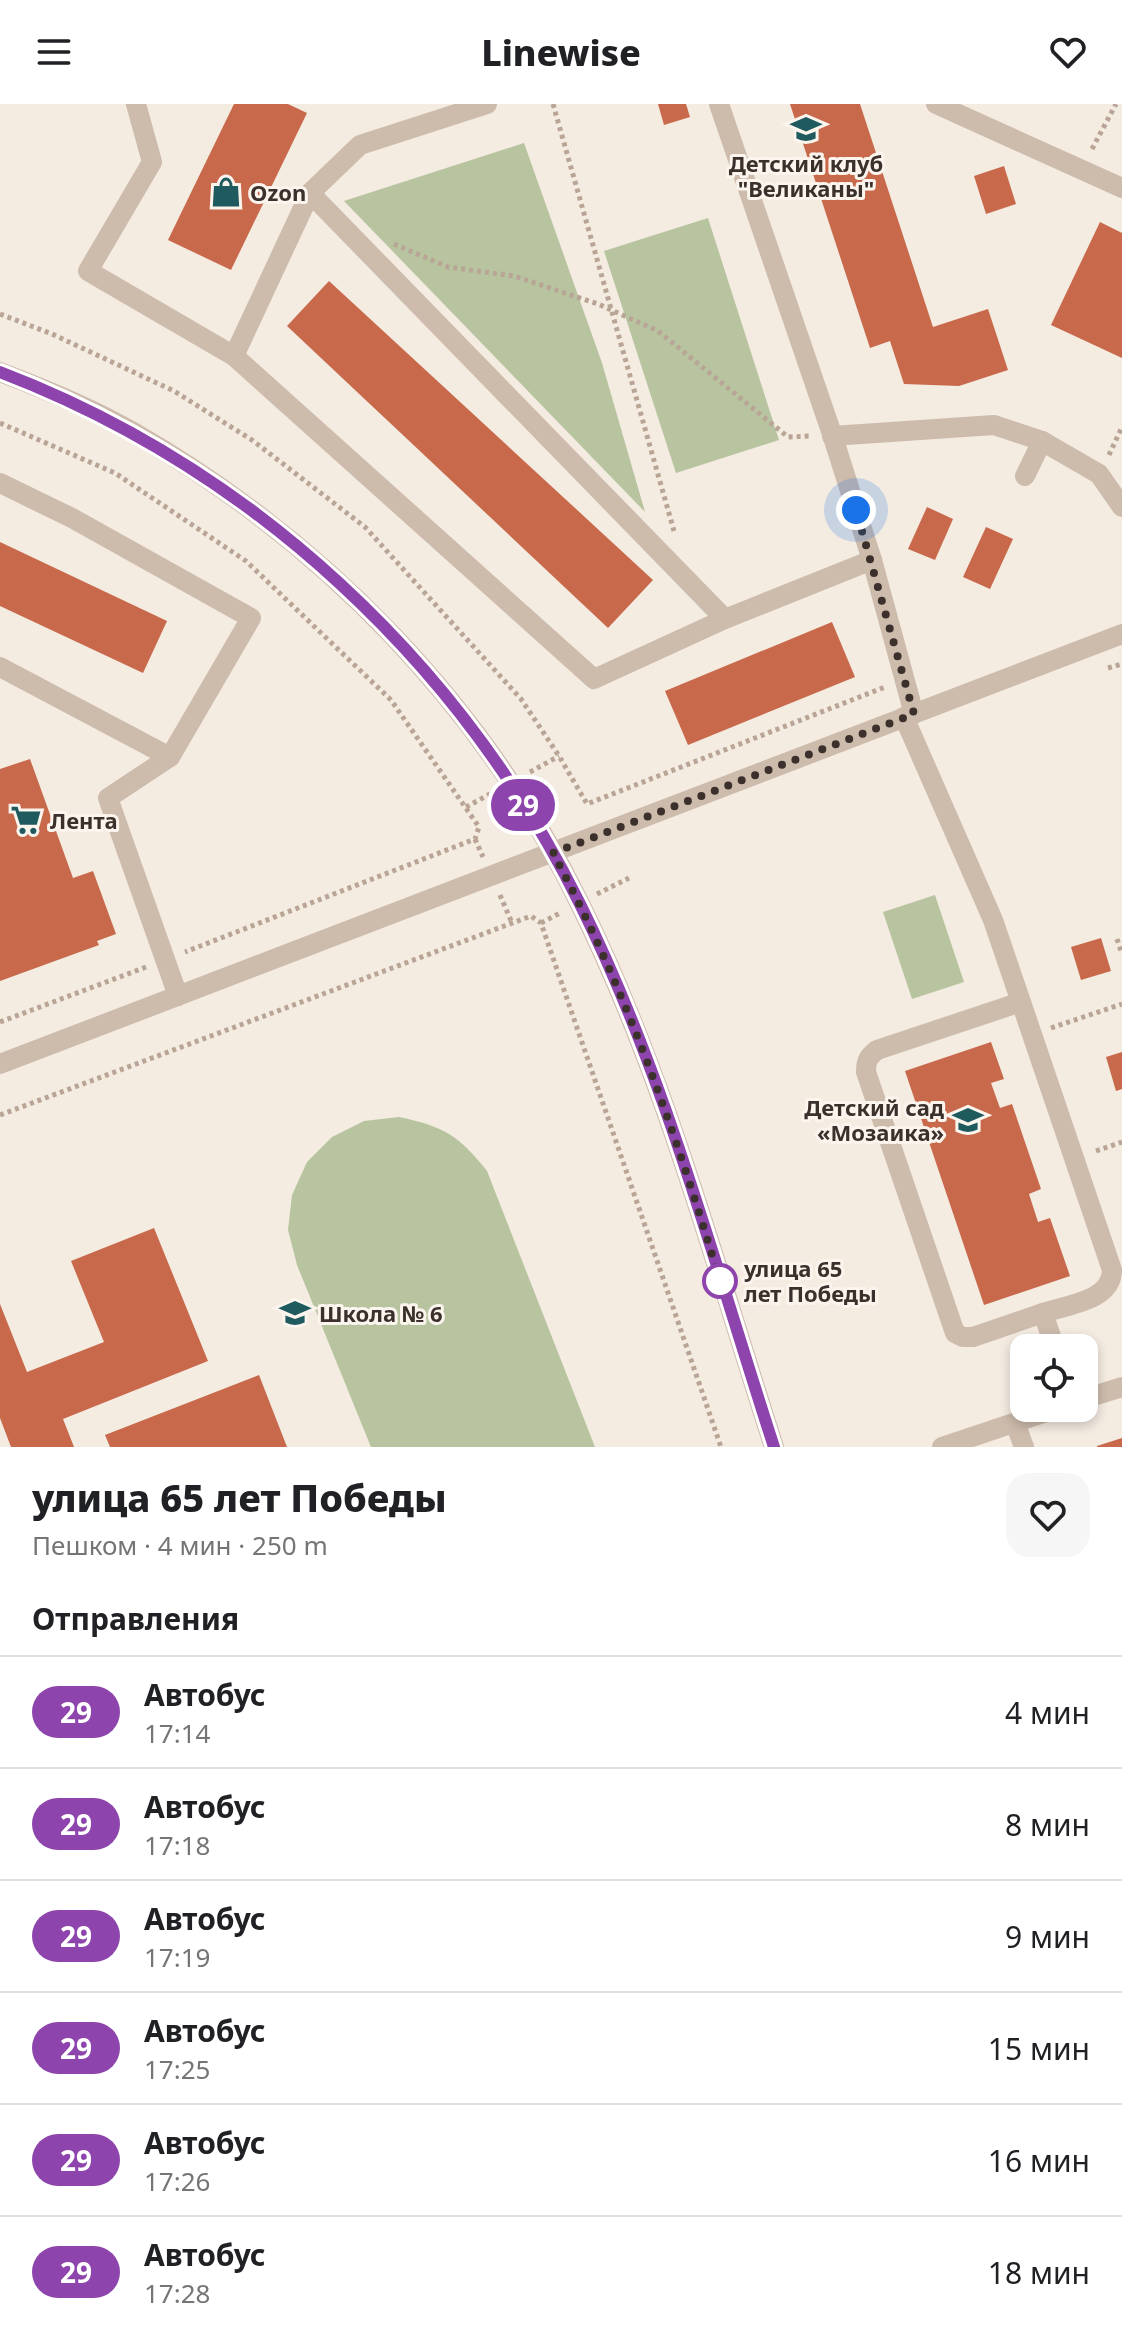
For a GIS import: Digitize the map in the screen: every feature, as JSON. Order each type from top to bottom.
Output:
[{"type":"street","points":[[136,104],[152,162],[88,271],[234,356],[594,679],[725,619],[872,560]]},
{"type":"street","points":[[234,356],[310,193],[360,145],[487,104]]},
{"type":"street","points":[[719,104],[872,560],[905,680],[909,716],[993,920],[1032,1034],[1112,1270],[1112,1281],[1099,1295],[973,1337],[963,1337],[955,1333],[866,1072],[866,1063],[877,1050],[1021,1002]]},
{"type":"street","points":[[936,104],[1122,188]]},
{"type":"street","points":[[310,193],[725,619]]},
{"type":"street","points":[[0,372],[130,430],[207,477],[285,536],[363,604],[426,671],[470,725],[553,853],[580,903],[642,1046],[774,1447]]},
{"type":"street","points":[[832,435],[994,425],[1042,441],[1099,474],[1122,507]]},
{"type":"street","points":[[1025,476],[1042,441]]},
{"type":"street","points":[[0,483],[85,525],[251,618],[170,757],[108,798],[178,996]]},
{"type":"street","points":[[0,1064],[1113,638]]},
{"type":"street","points":[[0,667],[170,757]]},
{"type":"street","points":[[1043,1313],[1050,1334]]},
{"type":"street","points":[[1098,1395],[1122,1387]]},
{"type":"street","points":[[942,1447],[1018,1422]]},
{"type":"street","points":[[1015,1423],[1024,1447]]},
{"type":"path","points":[[553,104],[675,534]]},
{"type":"path","points":[[1082,169],[1116,104]]},
{"type":"path","points":[[392,243],[448,267],[514,276],[613,311],[658,331],[788,437],[832,435]]},
{"type":"path","points":[[0,314],[52,334],[174,391],[252,440],[365,527],[521,699],[587,804],[905,680]]},
{"type":"path","points":[[0,423],[115,473],[246,561],[391,700],[479,827],[475,839],[0,1022]]},
{"type":"path","points":[[496,885],[512,923]]},
{"type":"path","points":[[0,1115],[531,916],[541,923],[721,1447]]},
{"type":"path","points":[[1117,939],[1122,954]]},
{"type":"path","points":[[1032,1034],[1122,1004]]},
{"type":"green space","points":[[524,143],[602,363],[645,512],[344,201]]},
{"type":"green space","points":[[708,218],[779,440],[676,473],[604,251]]},
{"type":"green space","points":[[935,895],[964,982],[912,999],[883,912]]},
{"type":"green space","points":[[399,1117],[449,1134],[487,1171],[595,1447],[371,1447],[297,1265],[288,1230],[292,1195],[307,1162],[332,1137],[364,1121]]},
{"type":"building","points":[[234,104],[288,104],[307,113],[231,270],[168,240]]},
{"type":"building","points":[[658,104],[686,104],[690,117],[664,125]]},
{"type":"building","points":[[790,104],[860,104],[933,327],[988,309],[1008,370],[959,386],[904,384],[890,341],[870,348]]},
{"type":"building","points":[[1004,166],[1016,204],[986,214],[974,176]]},
{"type":"building","points":[[1100,222],[1122,233],[1122,358],[1051,325]]},
{"type":"building","points":[[329,281],[653,580],[608,628],[287,326]]},
{"type":"building","points":[[927,507],[953,519],[935,560],[908,549]]},
{"type":"building","points":[[986,527],[1013,539],[990,589],[963,577]]},
{"type":"building","points":[[0,542],[167,621],[143,673],[0,606]]},
{"type":"building","points":[[832,622],[855,677],[688,745],[665,691]]},
{"type":"building","name":"Лента","points":[[30,759],[73,878],[93,871],[116,934],[97,941],[99,945],[0,981],[0,769]]},
{"type":"building","points":[[1101,938],[1111,971],[1081,980],[1071,947]]},
{"type":"building","points":[[991,1042],[1004,1079],[991,1083],[1000,1108],[1012,1104],[1041,1189],[1029,1194],[1038,1222],[1050,1218],[1070,1276],[984,1305],[905,1071]]},
{"type":"building","points":[[1122,1052],[1122,1089],[1116,1091],[1106,1057]]},
{"type":"building","points":[[154,1228],[208,1361],[63,1419],[74,1447],[11,1447],[0,1418],[0,1304],[27,1372],[104,1342],[71,1261]]},
{"type":"building","points":[[259,1375],[287,1447],[110,1447],[105,1435]]},
{"type":"building","points":[[1122,1438],[1122,1447],[1097,1447],[1097,1446]]},
{"type":"bus line","name":"29","points":[[0,372],[130,430],[207,477],[246,506],[363,604],[426,671],[470,725],[553,853],[580,903],[620,991],[663,1104],[774,1447]]},
{"type":"place","name":"Детский клуб \"Великаны\"","points":[[806,129]]},
{"type":"place","name":"Ozon","points":[[226,192]]},
{"type":"place","name":"Лента","points":[[26,820]]},
{"type":"place","name":"Детский сад «Мозаика»","points":[[968,1120]]},
{"type":"place","name":"улица 65 лет Победы","points":[[720,1281]]},
{"type":"place","name":"Школа № 6","points":[[295,1313]]},
{"type":"route","points":[[720,1281],[642,1046],[580,903],[553,853],[914,714],[856,510]]}]
